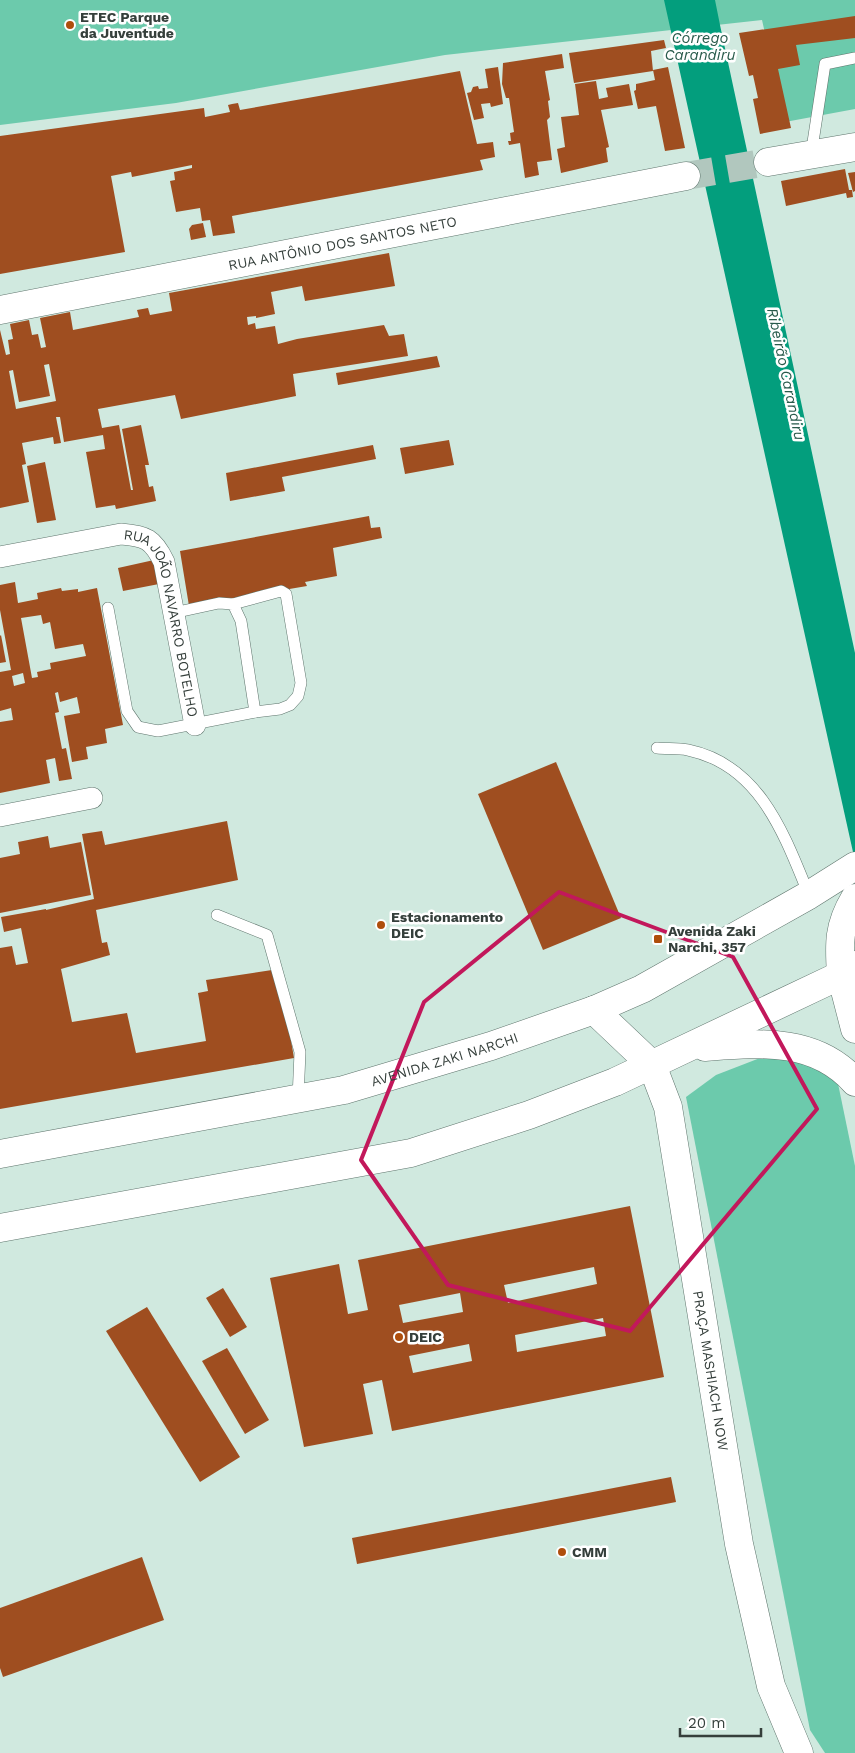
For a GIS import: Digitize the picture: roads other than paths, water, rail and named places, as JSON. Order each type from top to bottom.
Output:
[{"type":"main road","points":[[768,162],[855,147]]},
{"type":"main road","name":"RUA ANTÔNIO DOS SANTOS NETO","points":[[0,310],[686,176]]},
{"type":"main road","name":"AVENIDA ZAKI NARCHI","points":[[0,1154],[344,1090],[594,1010],[642,989],[818,890],[855,866]]},
{"type":"main road","points":[[855,898],[841,927],[839,950],[846,970],[855,1029]]},
{"type":"main road","points":[[0,1228],[411,1153],[529,1115],[615,1082],[689,1048],[846,970]]},
{"type":"main road","name":"PRAÇA MASHIACH NOW","points":[[594,1010],[652,1065],[668,1107],[739,1544],[771,1686],[799,1753]]},
{"type":"main road","points":[[689,1048],[757,1042],[789,1045],[822,1057],[848,1074],[855,1082]]},
{"type":"street","name":"RUA JOÃO NAVARRO BOTELHO","points":[[0,557],[121,534],[140,535],[156,544],[164,562],[195,724]]},
{"type":"street","points":[[0,816],[92,798]]},
{"type":"lane","points":[[811,155],[825,64],[855,58]]},
{"type":"lane","points":[[108,608],[127,711],[138,727],[147,731],[158,731],[280,709],[290,705],[298,696],[301,683],[286,594],[281,591],[233,604],[219,603],[173,613]]},
{"type":"lane","points":[[233,604],[241,621],[256,712]]},
{"type":"lane","points":[[657,748],[687,750],[713,758],[738,772],[759,793],[818,890]]},
{"type":"lane","points":[[217,916],[267,935],[300,1052],[298,1098]]},
{"type":"water","name":"Córrego Carandiru","points":[[664,0],[715,0],[855,653],[855,861]]},
{"type":"tunnel","points":[[686,176],[768,162]]},
{"type":"place","name":"ETEC Parque da Juventude","points":[[70,25]]},
{"type":"place","name":"Estacionamento DEIC","points":[[381,925]]},
{"type":"place","name":"Avenida Zaki Narchi, 357","points":[[658,939]]},
{"type":"place","name":"DEIC","points":[[399,1337]]},
{"type":"place","name":"CMM","points":[[562,1552]]},
{"type":"water label","name":"Ribeirão Carandiru","points":[[786,374]]}]
